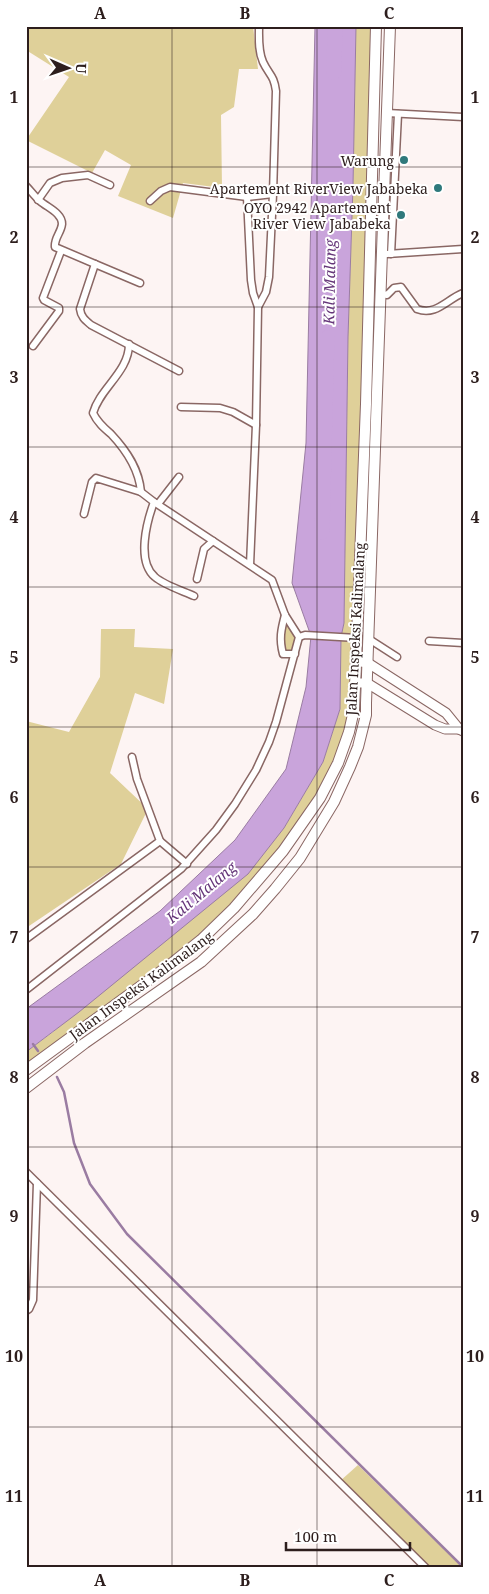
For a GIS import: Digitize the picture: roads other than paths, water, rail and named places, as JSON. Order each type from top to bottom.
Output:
[{"type":"main road","name":"Jalan Inspeksi Kalimalang","points":[[26,1070],[171,964],[201,940],[234,908],[283,851],[320,798],[343,749],[353,718],[356,662],[366,404],[376,26]]},
{"type":"main road","name":"Jalan Inspeksi Kalimalang","points":[[26,1088],[85,1043],[201,962],[252,914],[300,858],[334,802],[358,746],[366,715],[381,294],[386,254],[390,26]]},
{"type":"main road","points":[[354,703],[359,699],[366,703]]},
{"type":"main road","points":[[213,929],[224,941]]},
{"type":"street","points":[[258,307],[266,292],[269,277],[276,91],[275,80],[264,62],[260,49],[260,26]]},
{"type":"street","points":[[387,113],[463,117]]},
{"type":"street","points":[[398,114],[386,254],[463,249]]},
{"type":"street","points":[[38,200],[50,183],[62,178],[88,175],[110,185]]},
{"type":"street","points":[[26,186],[38,200],[62,220],[61,229],[54,244],[55,247],[140,283]]},
{"type":"street","points":[[150,201],[161,191],[170,187],[247,197],[273,194]]},
{"type":"street","points":[[247,197],[251,280],[258,307],[256,425],[250,565]]},
{"type":"street","points":[[33,346],[60,311],[59,308],[43,298],[61,251]]},
{"type":"street","points":[[95,264],[80,309],[81,315],[91,325],[179,371]]},
{"type":"street","points":[[381,294],[387,294],[394,288],[401,287],[417,309],[428,312],[436,310],[453,297],[463,293]]},
{"type":"street","points":[[129,344],[126,360],[96,405],[94,413],[98,422],[116,439],[133,461],[142,492]]},
{"type":"street","points":[[181,407],[220,408],[233,412],[256,425]]},
{"type":"street","points":[[179,477],[156,503],[147,522],[145,539],[148,568],[157,579],[194,596]]},
{"type":"street","points":[[26,990],[187,864],[216,830],[256,770],[269,742],[299,637],[286,615],[272,580],[142,492],[96,478],[92,482],[84,514]]},
{"type":"street","points":[[196,579],[204,549],[212,541]]},
{"type":"street","points":[[286,615],[280,635],[280,643],[283,654],[294,654]]},
{"type":"street","points":[[299,637],[357,638]]},
{"type":"street","points":[[369,639],[396,657]]},
{"type":"street","points":[[429,640],[463,643]]},
{"type":"street","points":[[356,662],[368,663],[446,713],[461,730]]},
{"type":"street","points":[[355,683],[367,683],[435,725],[445,729],[461,730]]},
{"type":"street","points":[[132,757],[137,779],[160,841],[187,864]]},
{"type":"street","points":[[26,940],[160,841]]},
{"type":"street","points":[[26,1172],[426,1568]]},
{"type":"street","points":[[26,1312],[32,1306],[33,1300],[37,1183]]},
{"type":"water","points":[[315,26],[356,26],[348,337],[344,623],[341,637],[340,709],[323,762],[284,828],[248,874],[79,1012],[26,1052],[26,1009],[160,911],[235,840],[286,769],[306,687],[311,636],[292,583],[306,443]]},
{"type":"waterway","name":"Kali Malang","points":[[334,72],[335,26]]},
{"type":"waterway","name":"Kali Malang","points":[[322,532],[327,338]]},
{"type":"waterway","points":[[33,1044],[38,1051]]},
{"type":"waterway","points":[[57,1077],[64,1092],[74,1143],[90,1184],[127,1234],[463,1567]]},
{"type":"place","name":"Warung","points":[[404,160]]},
{"type":"place","name":"Apartement RiverView Jababeka","points":[[438,188]]},
{"type":"place","name":"OYO 2942 Apartement River View Jababeka","points":[[401,215]]}]
